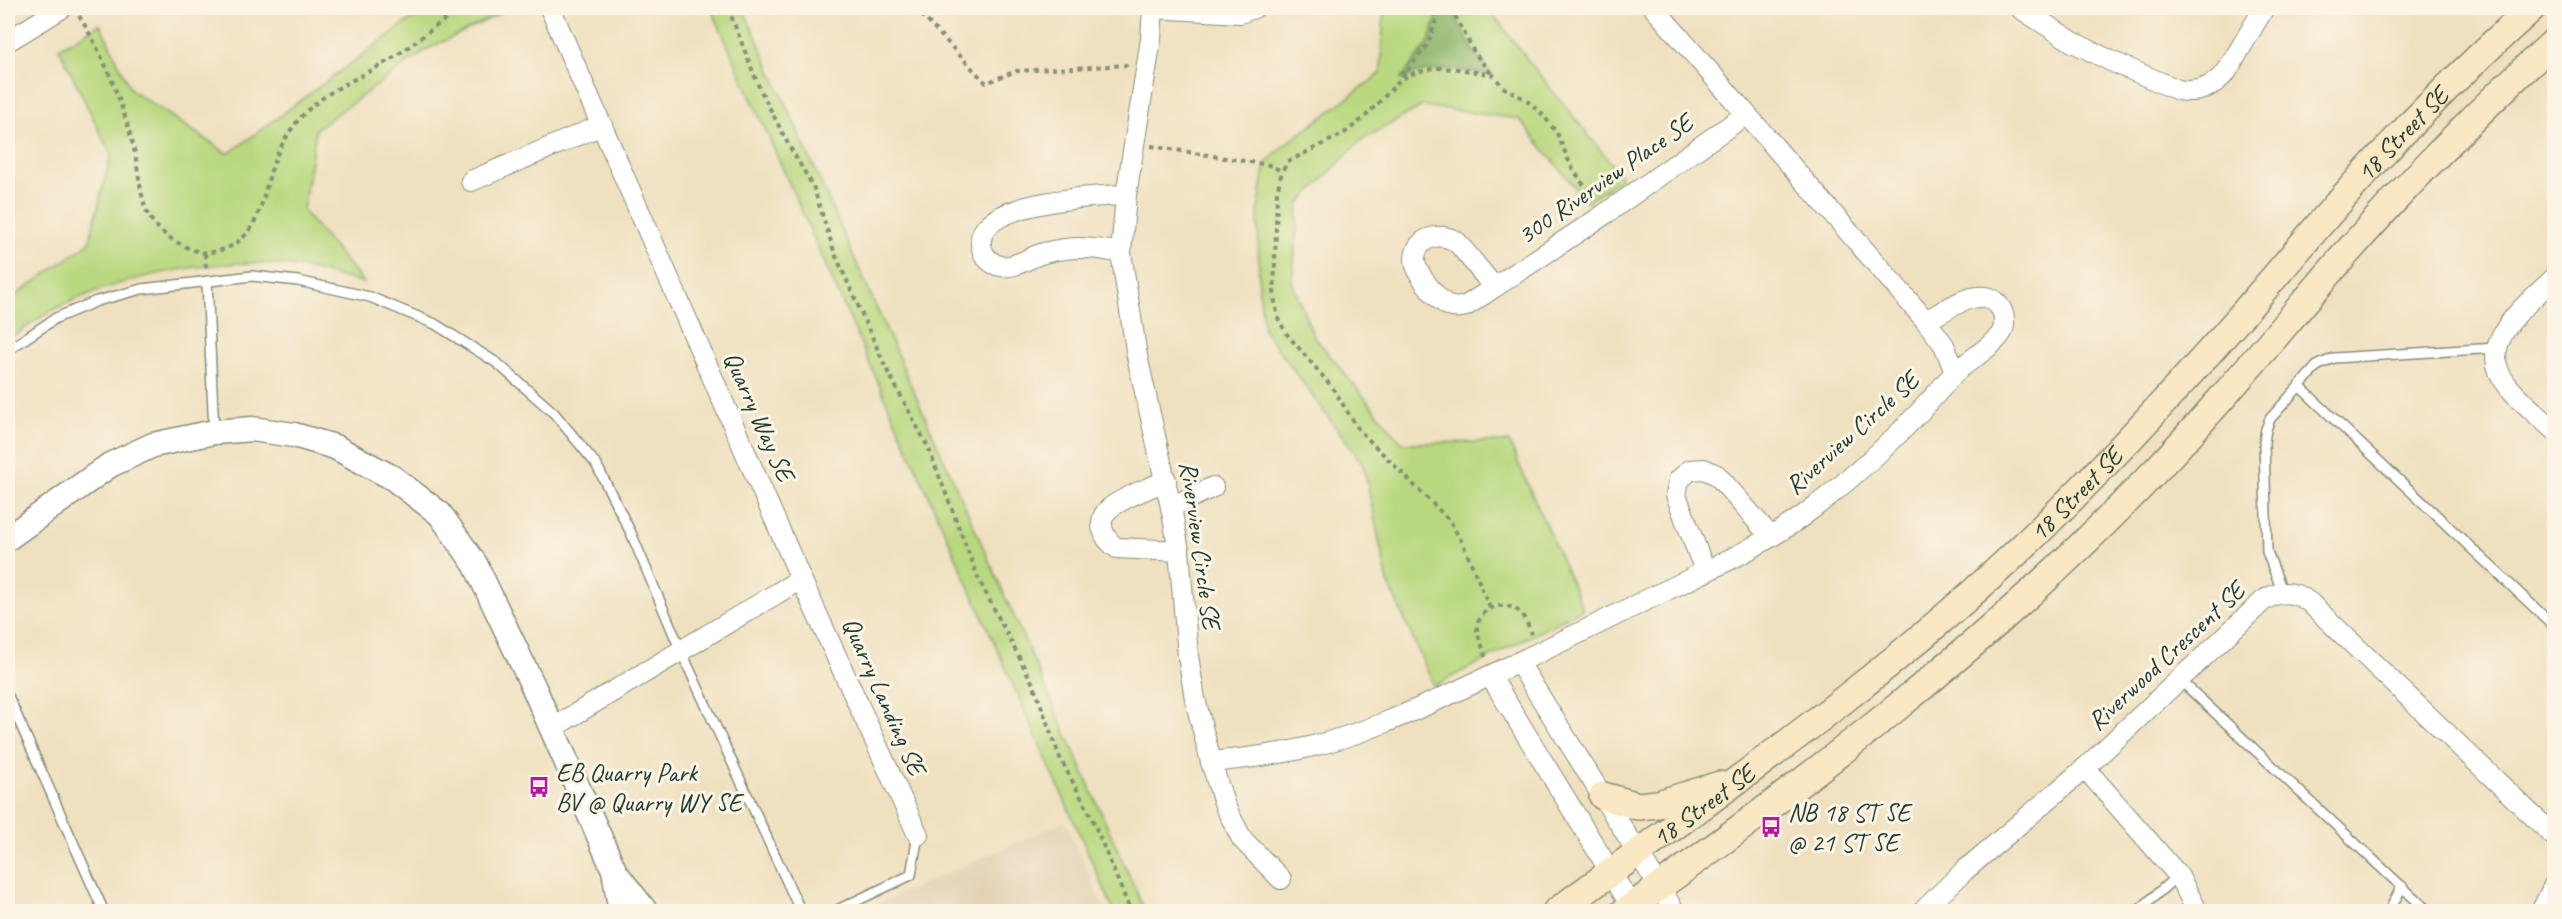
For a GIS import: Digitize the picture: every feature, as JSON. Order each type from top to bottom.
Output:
[{"type":"main road","name":"18 Street SE","points":[[1556,912],[1839,704],[1975,589],[2038,532],[2109,461],[2202,361],[2379,158],[2493,42],[2532,8]]},
{"type":"main road","name":"18 Street SE","points":[[1630,910],[1854,743],[1943,670],[2068,558],[2210,414],[2407,187],[2523,70],[2554,42]]},
{"type":"main road","points":[[2523,70],[2554,57]]},
{"type":"main road","points":[[1603,796],[1638,806],[1658,804],[1744,776]]},
{"type":"street","points":[[8,41],[62,8]]},
{"type":"street","name":"Quarry Way SE","points":[[550,8],[801,579]]},
{"type":"street","points":[[1153,8],[1240,13],[1254,8]]},
{"type":"street","name":"Riverview Circle SE","points":[[1153,8],[1126,195],[1121,253],[1137,356],[1166,480],[1179,550],[1188,656],[1195,699],[1211,762],[1256,758],[1306,748],[1360,733],[1491,677],[1705,571],[1803,516],[1891,441],[1931,401],[1955,372],[1944,345],[1926,321],[1654,8]]},
{"type":"street","points":[[2020,8],[2071,41],[2113,62],[2188,92],[2209,87],[2219,80],[2227,71],[2264,8]]},
{"type":"street","name":"300 Riverview Place SE","points":[[1494,287],[1605,214],[1745,115]]},
{"type":"street","points":[[471,181],[602,125]]},
{"type":"street","points":[[1121,253],[1090,247],[1064,248],[1041,254],[1009,267],[1001,267],[986,258],[980,243],[981,235],[990,222],[1016,210],[1075,197],[1126,195]]},
{"type":"street","points":[[2554,278],[2511,321],[2499,337],[2497,348],[2498,371],[2507,386],[2554,430]]},
{"type":"street","points":[[1926,321],[1977,296],[1990,299],[2001,308],[2004,324],[1997,338],[1955,372]]},
{"type":"street","points":[[8,538],[110,465],[153,445],[213,432],[252,429],[294,435],[335,447],[393,478],[440,514],[475,564],[552,728],[614,870],[646,912]]},
{"type":"street","points":[[1705,571],[1676,495],[1679,480],[1690,470],[1704,469],[1717,475],[1770,536]]},
{"type":"street","points":[[1166,480],[1110,508],[1103,519],[1103,531],[1110,544],[1117,548],[1179,550]]},
{"type":"street","points":[[1171,507],[1213,487]]},
{"type":"street","points":[[552,728],[801,579]]},
{"type":"street","name":"Quarry Landing SE","points":[[801,579],[918,835]]},
{"type":"street","name":"Riverwood Crescent SE","points":[[1922,912],[1964,871],[2085,768],[2264,601],[2283,593],[2293,593],[2309,602],[2554,836]]},
{"type":"street","points":[[1520,663],[1675,912]]},
{"type":"street","points":[[1491,677],[1610,872],[1630,910]]},
{"type":"street","points":[[1211,762],[1225,806],[1242,839],[1281,879]]},
{"type":"street","points":[[2085,768],[2178,874],[2198,912]]},
{"type":"street","points":[[614,870],[621,912]]},
{"type":"street","points":[[2541,912],[2554,885]]},
{"type":"lane","points":[[8,350],[56,318],[97,301],[142,289],[252,276],[298,281],[370,297],[435,324],[497,363],[554,413],[596,464],[631,533],[681,651],[801,912]]},
{"type":"lane","points":[[207,281],[213,432]]},
{"type":"lane","points":[[2283,593],[2267,552],[2264,442],[2270,419],[2317,366],[2334,358],[2497,348]]},
{"type":"lane","points":[[2299,386],[2554,626]]},
{"type":"lane","points":[[2181,680],[2429,912]]},
{"type":"lane","points":[[8,696],[104,912]]},
{"type":"lane","points":[[832,912],[910,875],[918,835]]},
{"type":"lane","points":[[2137,912],[2178,874]]},
{"type":"lane","points":[[2390,912],[2402,886]]},
{"type":"path","points":[[73,8],[96,44],[119,103],[139,170],[147,213],[156,227],[172,240],[205,254],[228,248],[247,234],[258,217],[276,157],[288,136],[308,110],[339,86],[391,60],[442,19],[465,8]]},
{"type":"path","points":[[728,8],[759,87],[788,144],[813,186],[835,254],[886,368],[928,447],[968,554],[1034,686],[1060,758],[1090,816],[1131,912]]},
{"type":"path","points":[[915,8],[986,83],[1016,71],[1146,64]]},
{"type":"path","points":[[1400,80],[1428,44],[1440,8]]},
{"type":"path","points":[[1451,8],[1474,52],[1493,75]]},
{"type":"path","points":[[1133,144],[1269,165],[1282,171]]},
{"type":"path","points":[[1491,677],[1477,628],[1481,616],[1490,608],[1499,606],[1515,608],[1523,616],[1534,638]]},
{"type":"shaded area","points":[[1065,821],[1105,911],[862,911]]},
{"type":"green space","points":[[437,8],[511,8],[426,50],[316,129],[303,211],[364,283],[287,265],[238,263],[190,268],[142,277],[95,291],[57,308],[8,340],[8,301],[89,243],[111,155],[59,48],[100,24],[131,90],[228,154],[410,20]]},
{"type":"green space","points":[[711,8],[743,8],[1145,911],[1114,911]]},
{"type":"green space","points":[[1384,8],[1489,8],[1622,178],[1587,202],[1519,119],[1422,106],[1360,141],[1299,204],[1292,282],[1313,335],[1402,443],[1509,442],[1583,609],[1434,686],[1388,582],[1363,464],[1264,330],[1259,290],[1258,210],[1266,163],[1282,147],[1381,73]]},
{"type":"green space","points":[[1440,8],[1451,8],[1474,52],[1493,75],[1445,69],[1423,72],[1400,80],[1428,44]]},
{"type":"place","name":"EB Quarry Park BV @ Quarry WY SE","points":[[539,787]]},
{"type":"place","name":"NB 18 ST SE @ 21 ST SE","points":[[1771,827]]}]
